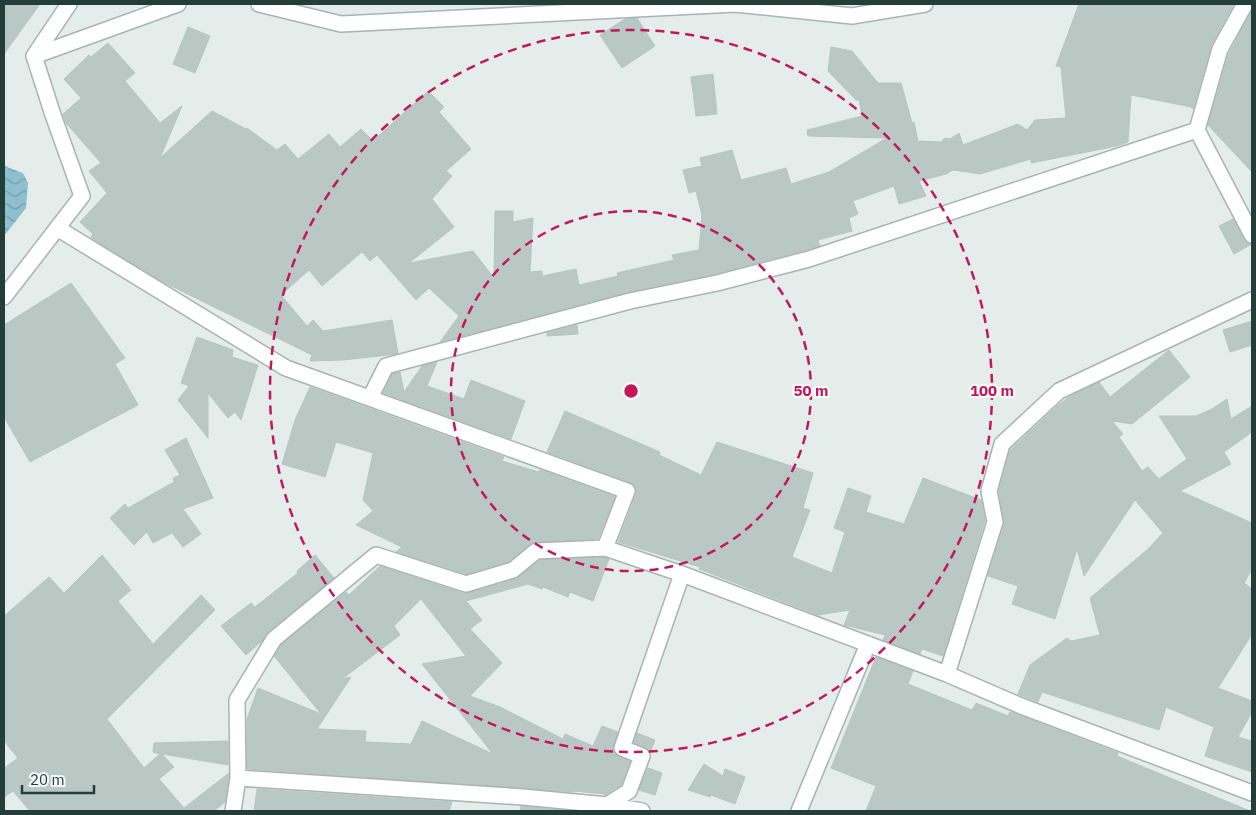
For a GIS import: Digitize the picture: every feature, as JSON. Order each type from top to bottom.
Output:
[{"type":"street","points":[[34,56],[69,4]]},
{"type":"street","points":[[34,56],[178,4]]},
{"type":"street","points":[[259,4],[341,24],[735,4],[852,16],[925,4]]},
{"type":"street","points":[[1246,4],[1220,48],[1197,130],[1252,235]]},
{"type":"street","points":[[4,297],[82,196],[34,56]]},
{"type":"street","points":[[370,398],[386,366],[630,301],[717,283],[809,259],[1197,130]]},
{"type":"street","points":[[58,228],[286,368],[627,491],[605,548]]},
{"type":"street","points":[[947,674],[995,522],[989,491],[1002,444],[1059,391],[1252,300]]},
{"type":"street","points":[[233,811],[238,778],[237,700],[274,639],[376,555],[466,584],[513,570],[536,551],[605,548],[682,574],[868,644],[947,674],[1022,706],[1252,793]]},
{"type":"street","points":[[607,805],[629,791],[642,756],[622,748],[682,574]]},
{"type":"street","points":[[799,811],[868,644]]},
{"type":"street","points":[[238,778],[523,797],[607,805],[642,811]]},
{"type":"water","points":[[4,165],[23,173],[28,183],[26,208],[4,236]]},
{"type":"building","points":[[4,4],[40,4],[4,54]]},
{"type":"building","points":[[1079,4],[1234,4],[1211,46],[1193,109],[1191,107],[1131,95],[1128,142],[1117,146],[1031,163],[1031,159],[980,174],[953,170],[946,174],[919,181],[926,196],[899,204],[894,186],[853,201],[858,214],[849,218],[852,231],[818,240],[820,246],[715,274],[628,292],[440,342],[459,316],[429,288],[416,300],[377,255],[370,261],[362,252],[322,286],[309,270],[281,295],[307,326],[313,320],[323,331],[392,320],[398,353],[396,354],[344,360],[310,361],[312,355],[161,281],[94,240],[91,237],[93,234],[80,222],[107,193],[89,171],[101,163],[66,123],[63,114],[81,98],[64,79],[89,55],[91,57],[108,43],[135,73],[125,81],[160,123],[182,106],[160,158],[212,111],[247,128],[277,150],[285,144],[298,159],[329,134],[340,147],[361,129],[373,141],[428,91],[444,107],[439,112],[471,149],[446,171],[452,176],[432,199],[454,227],[409,263],[473,251],[494,278],[495,211],[513,211],[513,222],[533,218],[530,272],[542,271],[542,276],[576,269],[579,285],[618,276],[617,273],[674,260],[672,255],[699,250],[702,215],[696,191],[689,193],[683,170],[702,166],[700,158],[732,150],[741,180],[786,168],[791,184],[829,172],[887,138],[808,136],[807,130],[862,116],[859,100],[856,100],[828,71],[831,47],[852,51],[878,83],[901,83],[912,123],[914,122],[918,141],[941,142],[945,138],[950,139],[959,133],[963,145],[1018,124],[1027,130],[1035,120],[1066,118],[1061,67],[1056,66]]},
{"type":"building","points":[[1252,10],[1252,172],[1208,125],[1229,53]]},
{"type":"building","points":[[637,18],[655,46],[622,68],[600,35],[625,19]]},
{"type":"building","points":[[188,27],[210,36],[195,73],[173,64]]},
{"type":"building","points":[[713,74],[717,114],[696,116],[691,77]]},
{"type":"building","points":[[1233,219],[1244,240],[1252,244],[1234,254],[1219,226]]},
{"type":"building","points":[[71,283],[125,358],[115,364],[138,405],[30,462],[4,417],[4,325]]},
{"type":"building","points":[[1252,321],[1252,345],[1230,352],[1223,330]]},
{"type":"building","points":[[577,325],[578,334],[547,336],[547,333]]},
{"type":"building","points":[[197,337],[233,350],[232,357],[258,365],[241,420],[235,412],[228,418],[208,393],[208,438],[178,400],[189,386],[181,383]]},
{"type":"building","points":[[1169,350],[1190,377],[1132,424],[1112,421],[1123,434],[1119,437],[1142,471],[1148,467],[1159,479],[1187,459],[1159,416],[1196,416],[1212,409],[1227,399],[1231,419],[1252,406],[1252,432],[1224,452],[1231,464],[1180,491],[1252,523],[1252,569],[1244,583],[1252,589],[1252,634],[1218,688],[1252,701],[1252,712],[1238,737],[1252,741],[1252,772],[1205,756],[1214,727],[1166,707],[1159,730],[1042,692],[1038,702],[1018,694],[1030,665],[1067,638],[1071,641],[1100,635],[1090,598],[1148,549],[1163,533],[1135,500],[1084,576],[1077,549],[1055,619],[1012,604],[1018,586],[988,576],[1004,524],[999,491],[1010,450],[1069,397],[1099,382],[1110,397]]},
{"type":"building","points":[[437,362],[427,386],[464,399],[471,380],[525,401],[511,439],[383,393],[392,374],[400,372],[404,392],[422,366]]},
{"type":"building","points":[[310,387],[504,457],[502,461],[539,472],[540,470],[615,497],[598,539],[535,542],[508,562],[466,574],[396,552],[402,547],[356,525],[373,511],[363,500],[373,453],[336,442],[325,477],[282,464],[295,420]]},
{"type":"building","points":[[565,411],[660,452],[659,455],[701,475],[717,442],[813,473],[803,508],[810,510],[792,557],[832,573],[845,532],[834,528],[848,488],[871,496],[866,512],[904,524],[923,478],[981,500],[985,521],[943,656],[922,649],[920,654],[883,640],[885,635],[844,625],[850,610],[818,615],[699,569],[700,567],[618,542],[636,494],[636,489],[630,482],[547,452]]},
{"type":"building","points":[[186,438],[213,498],[183,509],[201,534],[183,547],[172,533],[153,543],[147,532],[134,545],[110,518],[125,504],[128,508],[174,482],[173,478],[180,475],[165,450]]},
{"type":"building","points":[[102,555],[131,590],[118,601],[153,644],[201,595],[215,610],[107,719],[144,768],[160,754],[153,752],[154,743],[228,741],[228,765],[162,754],[174,767],[159,779],[184,808],[229,773],[225,802],[214,811],[30,811],[13,791],[4,797],[4,768],[18,758],[4,741],[4,616],[49,577],[64,593]]},
{"type":"building","points":[[315,555],[334,578],[268,632],[262,641],[246,655],[221,626],[251,603],[255,607],[298,573],[297,571]]},
{"type":"building","points":[[604,557],[609,559],[593,601],[570,592],[568,597],[543,587],[542,589],[528,584],[466,601],[482,620],[470,629],[502,663],[470,696],[500,707],[563,739],[565,734],[593,746],[602,726],[618,732],[613,750],[618,756],[630,761],[621,785],[605,795],[574,791],[247,769],[247,719],[258,688],[321,714],[274,656],[281,645],[346,592],[349,595],[380,566],[468,593],[516,579],[540,560]],"holes":[[[421,599],[466,656],[422,664],[493,754],[422,721],[411,744],[365,742],[366,731],[317,729],[351,677],[342,679],[400,635],[394,626]]]},
{"type":"building","points":[[876,657],[913,671],[908,684],[972,710],[976,703],[1008,716],[1010,712],[1118,753],[1117,756],[1250,811],[866,811],[876,786],[831,768]]},
{"type":"building","points":[[637,733],[655,740],[650,753],[646,748],[634,743]]},
{"type":"building","points":[[704,764],[723,776],[725,769],[745,777],[735,804],[711,795],[710,797],[688,790]]},
{"type":"building","points":[[648,768],[662,773],[655,795],[639,790]]},
{"type":"building","points":[[257,789],[452,802],[449,811],[254,811]]},
{"type":"building","points":[[522,806],[570,811],[520,811]]}]
